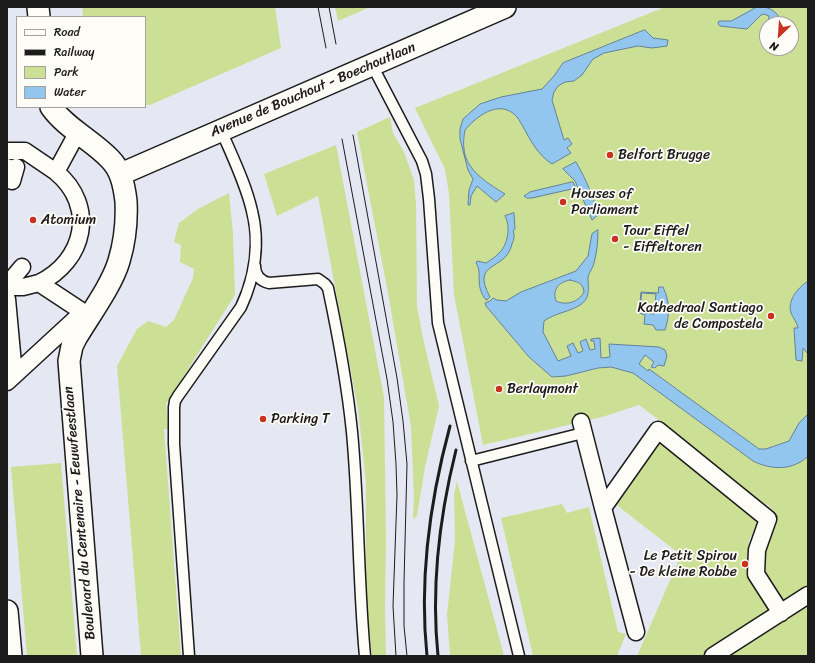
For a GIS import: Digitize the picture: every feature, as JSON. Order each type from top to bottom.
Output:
[{"type":"street","name":"Avenue de Bouchout - Boechoutlaan","points":[[121,174],[505,7]]},
{"type":"street","points":[[52,108],[59,118],[79,132],[111,159],[121,174]]},
{"type":"street","points":[[56,172],[74,137]]},
{"type":"street","points":[[7,286],[23,287],[39,283],[54,275],[66,263],[75,249],[80,232],[80,215],[76,199],[68,184],[56,172],[25,151],[11,158]]},
{"type":"street","name":"Boulevard du Centenaire - Eeuwfeestlaan","points":[[92,656],[68,370],[70,352],[76,338],[108,285],[119,262],[127,220],[125,191],[121,174]]},
{"type":"street","points":[[7,286],[22,266]]},
{"type":"street","points":[[11,378],[83,312],[39,283]]},
{"type":"street","points":[[7,299],[11,378]]},
{"type":"street","points":[[582,427],[602,508],[636,632]]},
{"type":"street","points":[[602,508],[658,430],[768,519],[757,550],[756,574],[781,613]]},
{"type":"street","points":[[713,656],[808,595]]},
{"type":"street","points":[[7,611],[11,656]]},
{"type":"lane","points":[[372,65],[422,161],[426,174],[438,323],[519,656]]},
{"type":"lane","points":[[222,130],[252,211],[255,241],[255,266],[257,275],[264,282],[269,283],[318,280],[325,284],[328,288],[337,331],[352,432],[365,656]]},
{"type":"lane","points":[[189,656],[174,444],[175,401],[241,307],[255,266]]},
{"type":"lane","points":[[471,461],[582,427]]},
{"type":"green space","points":[[82,7],[275,7],[281,48],[150,105],[146,105],[146,16],[83,16]]},
{"type":"green space","points":[[335,7],[370,7],[338,21]]},
{"type":"green space","points":[[665,7],[808,7],[808,588],[781,605],[761,574],[764,543],[777,514],[767,504],[749,540],[747,577],[772,612],[701,656],[637,656],[681,555],[614,503],[667,426],[639,405],[602,417],[483,445],[454,295],[449,194],[445,169],[415,108]]},
{"type":"green space","points":[[390,117],[393,133],[404,152],[414,180],[416,205],[417,306],[439,406],[425,467],[417,516],[413,519],[414,496],[411,427],[388,293],[357,132]]},
{"type":"green space","points":[[336,145],[384,397],[386,656],[372,656],[366,592],[366,482],[358,409],[318,196],[277,216],[264,174]]},
{"type":"green space","points":[[229,193],[233,234],[235,295],[166,404],[168,429],[164,429],[181,656],[141,656],[117,366],[137,329],[148,321],[166,327],[174,320],[193,278],[194,269],[180,262],[181,245],[174,242],[179,223],[198,209]]},
{"type":"green space","points":[[61,463],[77,656],[27,656],[11,467]]},
{"type":"green space","points":[[457,481],[504,656],[450,656],[447,615],[455,540],[454,495]]},
{"type":"green space","points":[[562,504],[567,513],[589,507],[618,632],[626,634],[617,656],[533,656],[501,518]]},
{"type":"green space","points":[[808,604],[808,654],[804,656],[729,656]]},
{"type":"water","points":[[757,7],[764,7],[772,10],[778,16],[761,15],[747,29],[720,26],[718,24],[719,21],[731,21]]},
{"type":"water","points":[[645,30],[653,38],[668,40],[667,46],[652,48],[638,46],[604,53],[593,59],[582,75],[574,81],[565,82],[558,86],[554,92],[552,100],[564,140],[568,138],[572,144],[567,148],[571,153],[552,164],[531,142],[518,118],[508,111],[495,109],[481,115],[475,120],[465,130],[464,149],[466,157],[469,164],[479,176],[505,194],[496,202],[477,186],[471,196],[470,205],[468,205],[469,190],[473,179],[468,170],[460,139],[460,129],[463,119],[480,104],[501,97],[542,89],[563,63]]},
{"type":"water","points":[[576,162],[589,188],[598,215],[592,220],[575,181],[563,169]]},
{"type":"water","points":[[573,182],[576,188],[532,198],[527,198],[524,196],[530,192]]},
{"type":"water","points":[[514,213],[514,238],[509,253],[491,267],[484,277],[485,285],[490,297],[486,300],[480,289],[479,271],[476,263],[477,261],[486,263],[502,250],[508,235],[508,225],[505,216]]},
{"type":"water","points":[[598,230],[596,255],[588,277],[588,292],[586,299],[580,305],[544,321],[543,332],[558,361],[571,356],[567,346],[573,343],[578,353],[583,351],[580,342],[586,339],[590,350],[595,349],[594,341],[591,341],[591,339],[600,338],[601,358],[610,357],[609,344],[659,347],[665,350],[667,356],[664,366],[658,365],[655,368],[651,367],[654,362],[645,355],[639,364],[648,371],[649,369],[759,449],[766,449],[789,441],[799,423],[808,414],[808,456],[802,461],[789,467],[782,468],[760,464],[753,461],[633,373],[611,367],[598,368],[566,376],[552,377],[529,357],[485,303],[493,298],[506,301],[521,292],[576,271],[588,256],[592,234]],"holes":[[[570,280],[580,283],[584,292],[576,301],[568,303],[556,301],[555,293],[557,287],[563,282]]]},
{"type":"water","points":[[808,281],[808,354],[803,348],[802,361],[796,360],[794,328],[798,328],[790,308],[794,295]]},
{"type":"water","points":[[659,287],[663,287],[668,303],[668,319],[665,330],[656,330],[653,325],[644,324],[645,315],[639,313],[641,292],[658,293]],"holes":[[[642,293],[656,294],[654,314],[640,313]]]},
{"type":"tram line","points":[[318,7],[326,48]]},
{"type":"tram line","points":[[329,7],[336,44]]},
{"type":"tram line","points":[[353,135],[397,378],[403,421],[407,464],[404,582],[404,626],[407,656]]},
{"type":"tram line","points":[[342,139],[387,379],[393,422],[397,495],[393,606],[396,656]]},
{"type":"railway","points":[[427,656],[424,598],[425,569],[437,482],[450,426]]},
{"type":"railway","points":[[438,656],[435,604],[438,553],[445,501],[456,450]]},
{"type":"place","name":"Belfort Brugge","points":[[610,155]]},
{"type":"place","name":"Houses of Parliament","points":[[563,202]]},
{"type":"place","name":"Atomium","points":[[33,220]]},
{"type":"place","name":"Tour Eiffel - Eiffeltoren","points":[[615,239]]},
{"type":"place","name":"Kathedraal Santiago de Compostela","points":[[771,316]]},
{"type":"place","name":"Berlaymont","points":[[499,389]]},
{"type":"place","name":"Parking T","points":[[263,419]]},
{"type":"place","name":"Le Petit Spirou - De kleine Robbe","points":[[745,564]]}]
